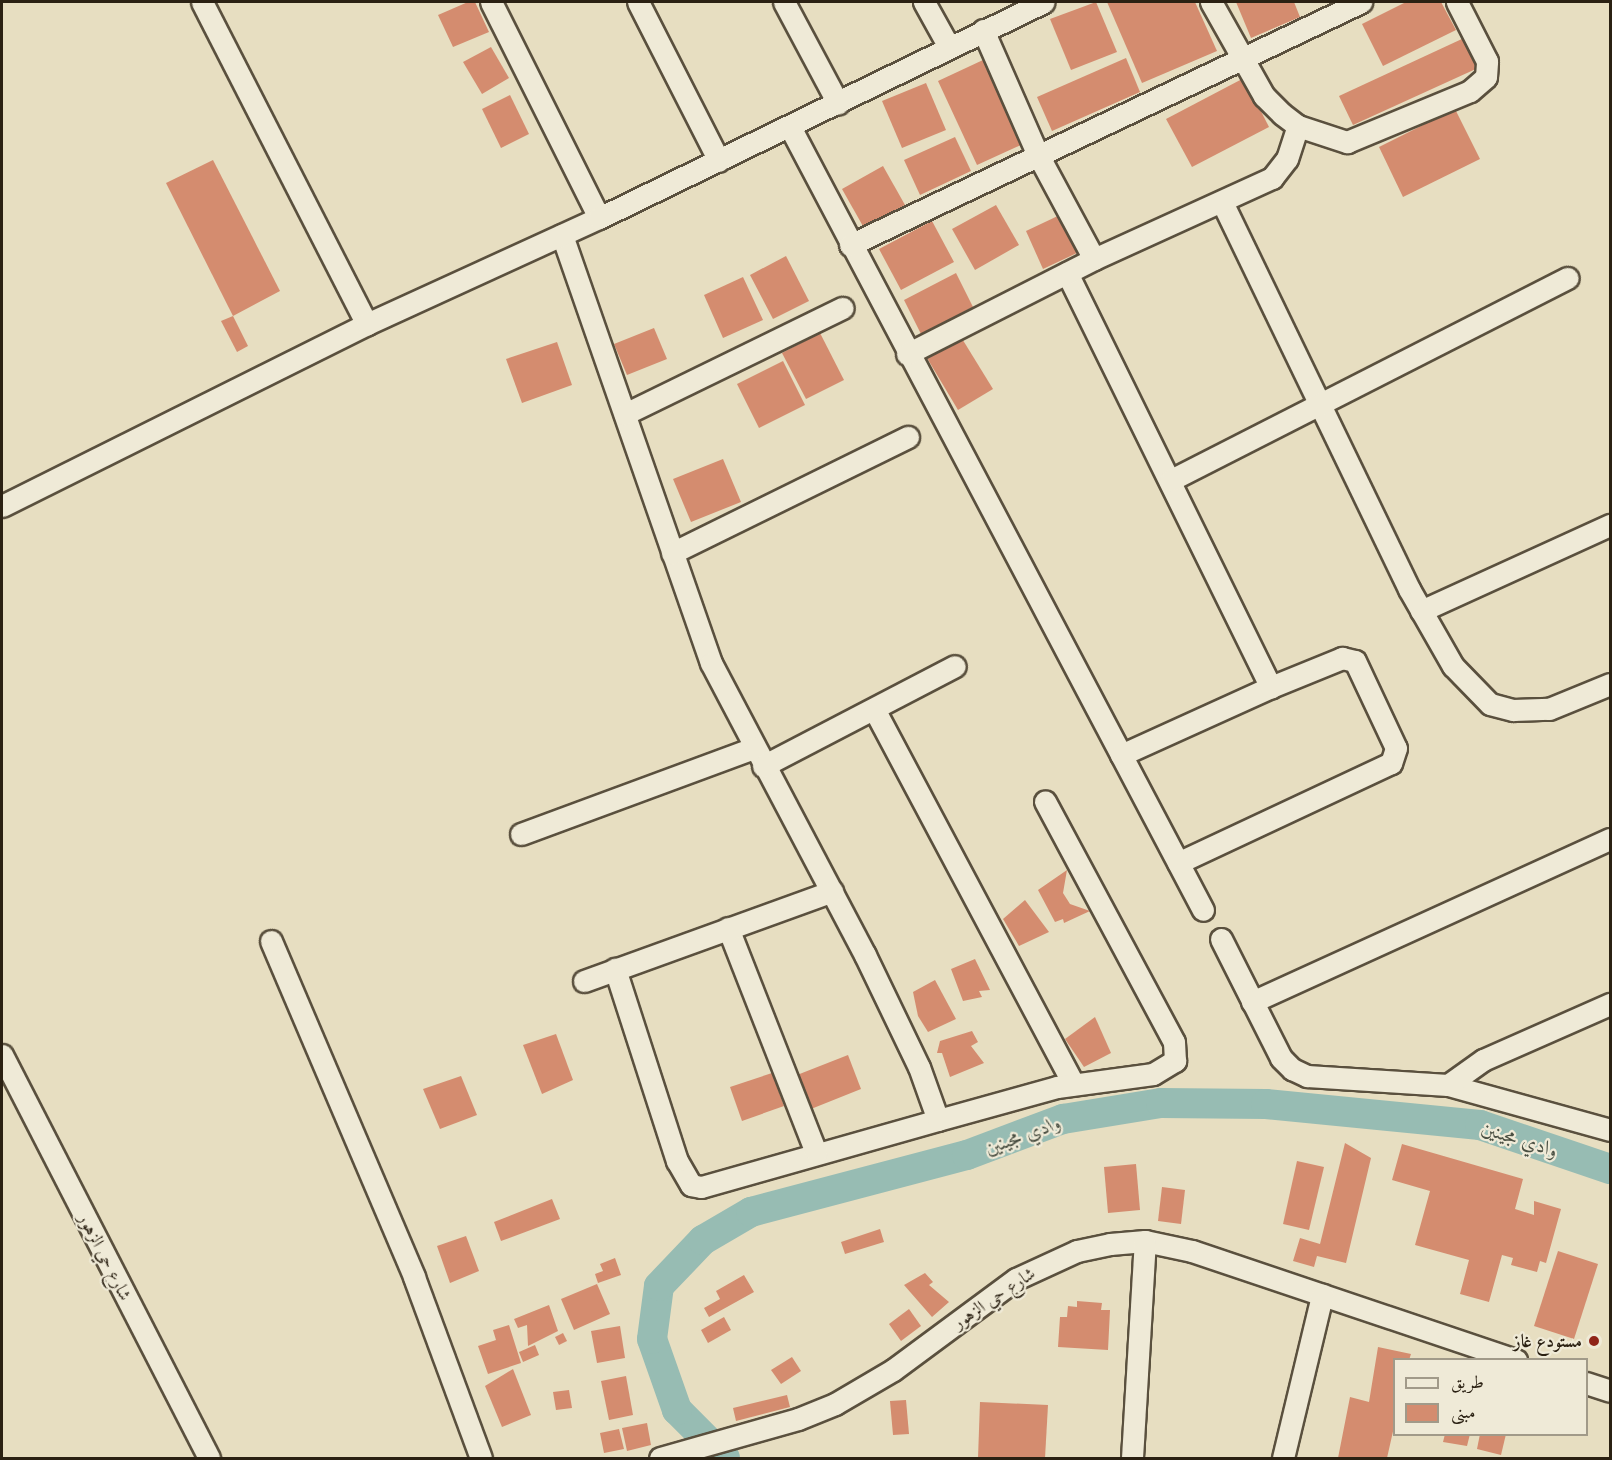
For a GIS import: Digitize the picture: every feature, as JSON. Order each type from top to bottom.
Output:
[{"type":"street","points":[[202,2],[367,324]]},
{"type":"street","points":[[491,2],[599,218]]},
{"type":"street","points":[[638,2],[719,161]]},
{"type":"street","points":[[784,2],[838,103]]},
{"type":"street","points":[[924,2],[949,47]]},
{"type":"street","points":[[2,506],[367,324],[719,161],[1043,2]]},
{"type":"street","points":[[1211,2],[1264,96],[1298,126],[1330,139],[1355,140],[1479,85],[1486,77],[1487,61],[1457,2]]},
{"type":"street","points":[[850,245],[1037,153],[1361,2]]},
{"type":"street","points":[[983,30],[1037,153],[1094,259]]},
{"type":"street","points":[[907,354],[1094,259],[1272,178],[1287,159],[1298,126]]},
{"type":"street","points":[[790,127],[907,354],[1203,910]]},
{"type":"street","points":[[1221,202],[1421,611],[1453,666],[1490,704],[1528,711],[1549,709],[1611,684]]},
{"type":"street","points":[[562,235],[711,663],[758,757],[832,891],[919,1068],[938,1120]]},
{"type":"street","points":[[1066,273],[1171,480],[1271,687]]},
{"type":"street","points":[[1171,480],[1568,278]]},
{"type":"street","points":[[625,414],[842,308]]},
{"type":"street","points":[[672,553],[908,437]]},
{"type":"street","points":[[1421,611],[1611,525]]},
{"type":"street","points":[[1121,755],[1271,687],[1350,657],[1395,756],[1391,763],[1178,863]]},
{"type":"street","points":[[521,834],[758,757],[874,710],[955,666]]},
{"type":"street","points":[[874,710],[1073,1084]]},
{"type":"street","points":[[615,969],[677,1161],[691,1185],[701,1187],[816,1152],[1073,1084],[1154,1074],[1175,1061],[1176,1052],[1045,801]]},
{"type":"street","points":[[1252,1002],[1611,839]]},
{"type":"street","points":[[584,981],[832,891]]},
{"type":"street","points":[[729,928],[816,1152]]},
{"type":"street","points":[[1221,939],[1281,1058],[1307,1076],[1448,1085],[1611,1130]]},
{"type":"street","points":[[271,941],[414,1277],[482,1458]]},
{"type":"street","points":[[1448,1085],[1483,1060],[1611,1004]]},
{"type":"street","name":"شارع حي الزهور","points":[[2,1055],[209,1458]]},
{"type":"street","points":[[1132,1458],[1144,1241]]},
{"type":"street","name":"شارع حي الزهور","points":[[660,1458],[798,1419],[836,1404],[893,1370],[1016,1279],[1077,1251],[1144,1241],[1192,1251],[1513,1358]]},
{"type":"street","points":[[1283,1458],[1322,1295]]},
{"type":"street","points":[[1588,1383],[1611,1391]]},
{"type":"building","points":[[468,2],[475,2],[489,32],[453,47],[438,15]]},
{"type":"building","points":[[1096,2],[1117,52],[1071,70],[1050,19]]},
{"type":"building","points":[[1107,2],[1195,2],[1217,51],[1142,83]]},
{"type":"building","points":[[1236,2],[1294,2],[1300,17],[1251,38]]},
{"type":"building","points":[[1406,2],[1441,2],[1456,30],[1383,66],[1362,24]]},
{"type":"building","points":[[1464,38],[1478,68],[1353,125],[1339,96]]},
{"type":"building","points":[[491,47],[509,78],[482,94],[463,62]]},
{"type":"building","points":[[1126,58],[1140,92],[1052,131],[1037,97]]},
{"type":"building","points":[[983,60],[1023,144],[977,165],[938,81]]},
{"type":"building","points":[[1244,78],[1269,127],[1192,167],[1166,119]]},
{"type":"building","points":[[926,83],[946,130],[902,148],[882,101]]},
{"type":"building","points":[[510,95],[529,134],[501,148],[482,109]]},
{"type":"building","points":[[1455,109],[1480,159],[1403,197],[1379,147]]},
{"type":"building","points":[[955,137],[971,171],[920,195],[904,160]]},
{"type":"building","points":[[213,160],[280,291],[233,316],[166,183]]},
{"type":"building","points":[[883,166],[905,205],[864,228],[842,189]]},
{"type":"building","points":[[996,205],[1019,245],[975,270],[952,229]]},
{"type":"building","points":[[1062,214],[1079,252],[1043,269],[1026,231]]},
{"type":"building","points":[[932,221],[954,262],[901,290],[879,249]]},
{"type":"building","points":[[786,256],[809,301],[773,319],[750,275]]},
{"type":"building","points":[[956,273],[973,307],[921,334],[904,300]]},
{"type":"building","points":[[743,277],[763,320],[723,338],[704,295]]},
{"type":"building","points":[[233,316],[248,346],[237,352],[221,321]]},
{"type":"building","points":[[654,328],[667,359],[627,375],[614,344]]},
{"type":"building","points":[[820,333],[844,380],[806,399],[782,353]]},
{"type":"building","points":[[961,337],[993,389],[958,410],[927,358]]},
{"type":"building","points":[[557,342],[572,385],[522,403],[506,359]]},
{"type":"building","points":[[783,361],[805,405],[759,428],[737,384]]},
{"type":"building","points":[[723,459],[741,502],[691,522],[673,479]]},
{"type":"building","points":[[1067,870],[1063,893],[1070,904],[1090,911],[1064,923],[1063,919],[1055,922],[1038,890]]},
{"type":"building","points":[[1025,900],[1049,932],[1019,946],[1003,919]]},
{"type":"building","points":[[975,959],[990,990],[979,991],[982,997],[963,1001],[951,969]]},
{"type":"building","points":[[935,980],[956,1019],[928,1032],[918,1016],[913,992]]},
{"type":"building","points":[[1095,1017],[1111,1053],[1084,1067],[1065,1039]]},
{"type":"building","points":[[972,1031],[978,1042],[971,1046],[984,1063],[950,1077],[942,1053],[937,1053],[940,1041]]},
{"type":"building","points":[[556,1034],[573,1080],[542,1094],[523,1045]]},
{"type":"building","points":[[848,1055],[861,1089],[811,1109],[797,1075]]},
{"type":"building","points":[[772,1073],[784,1106],[742,1121],[730,1087]]},
{"type":"building","points":[[461,1076],[477,1115],[440,1129],[423,1089]]},
{"type":"building","points":[[1345,1143],[1371,1158],[1346,1263],[1317,1256],[1314,1267],[1293,1261],[1300,1238],[1320,1244]]},
{"type":"building","points":[[1402,1144],[1523,1179],[1515,1209],[1534,1215],[1534,1201],[1561,1209],[1546,1263],[1540,1261],[1537,1272],[1511,1265],[1513,1258],[1502,1255],[1489,1302],[1460,1294],[1469,1260],[1415,1245],[1430,1191],[1392,1180]]},
{"type":"building","points":[[1297,1161],[1324,1167],[1309,1230],[1283,1224]]},
{"type":"building","points":[[1136,1164],[1140,1210],[1108,1213],[1104,1167]]},
{"type":"building","points":[[1162,1187],[1185,1190],[1181,1224],[1158,1221]]},
{"type":"building","points":[[552,1199],[560,1219],[501,1241],[494,1222]]},
{"type":"building","points":[[880,1229],[884,1242],[845,1254],[841,1242]]},
{"type":"building","points":[[466,1236],[479,1271],[450,1283],[437,1246]]},
{"type":"building","points":[[1558,1251],[1598,1264],[1574,1339],[1534,1326]]},
{"type":"building","points":[[615,1258],[621,1275],[598,1283],[595,1274],[603,1271],[600,1264]]},
{"type":"building","points":[[925,1273],[933,1282],[929,1285],[949,1302],[932,1317],[904,1285]]},
{"type":"building","points":[[744,1275],[754,1292],[709,1317],[704,1308],[720,1299],[716,1291]]},
{"type":"building","points":[[597,1284],[610,1314],[574,1330],[561,1299]]},
{"type":"building","points":[[1077,1301],[1102,1303],[1101,1310],[1110,1310],[1108,1350],[1058,1347],[1060,1317],[1067,1317],[1068,1306],[1077,1307]]},
{"type":"building","points":[[549,1305],[558,1331],[528,1346],[527,1325],[518,1328],[514,1319]]},
{"type":"building","points":[[909,1309],[921,1326],[901,1341],[889,1324]]},
{"type":"building","points":[[724,1317],[731,1330],[708,1343],[701,1330]]},
{"type":"building","points":[[509,1325],[521,1363],[488,1374],[478,1346],[496,1340],[493,1330]]},
{"type":"building","points":[[620,1326],[625,1358],[597,1363],[591,1331]]},
{"type":"building","points":[[563,1333],[567,1341],[559,1345],[555,1337]]},
{"type":"building","points":[[535,1345],[539,1355],[523,1362],[519,1352]]},
{"type":"building","points":[[1378,1347],[1411,1354],[1410,1358],[1393,1358],[1393,1431],[1387,1458],[1338,1458],[1350,1397],[1369,1402]]},
{"type":"building","points":[[792,1357],[801,1371],[781,1384],[771,1370]]},
{"type":"building","points":[[513,1369],[531,1415],[502,1427],[485,1386]]},
{"type":"building","points":[[626,1376],[633,1415],[609,1420],[601,1381]]},
{"type":"building","points":[[569,1390],[572,1408],[556,1410],[553,1392]]},
{"type":"building","points":[[787,1395],[790,1407],[736,1421],[733,1408]]},
{"type":"building","points":[[906,1400],[909,1434],[893,1435],[890,1401]]},
{"type":"building","points":[[980,1402],[1048,1405],[1045,1458],[978,1458]]},
{"type":"building","points":[[647,1423],[651,1445],[627,1451],[622,1428]]},
{"type":"building","points":[[619,1429],[624,1449],[604,1453],[600,1433]]},
{"type":"building","points":[[1444,1436],[1470,1436],[1467,1446],[1443,1442]]},
{"type":"building","points":[[1480,1436],[1506,1436],[1501,1455],[1477,1449]]},
{"type":"waterway","name":"وادي مجينين","points":[[725,1458],[677,1410],[652,1339],[659,1286],[703,1240],[751,1212],[967,1155],[1063,1119],[1161,1103],[1266,1104],[1480,1125],[1610,1169]]},
{"type":"place","name":"مستودع غاز","points":[[1594,1341]]}]
